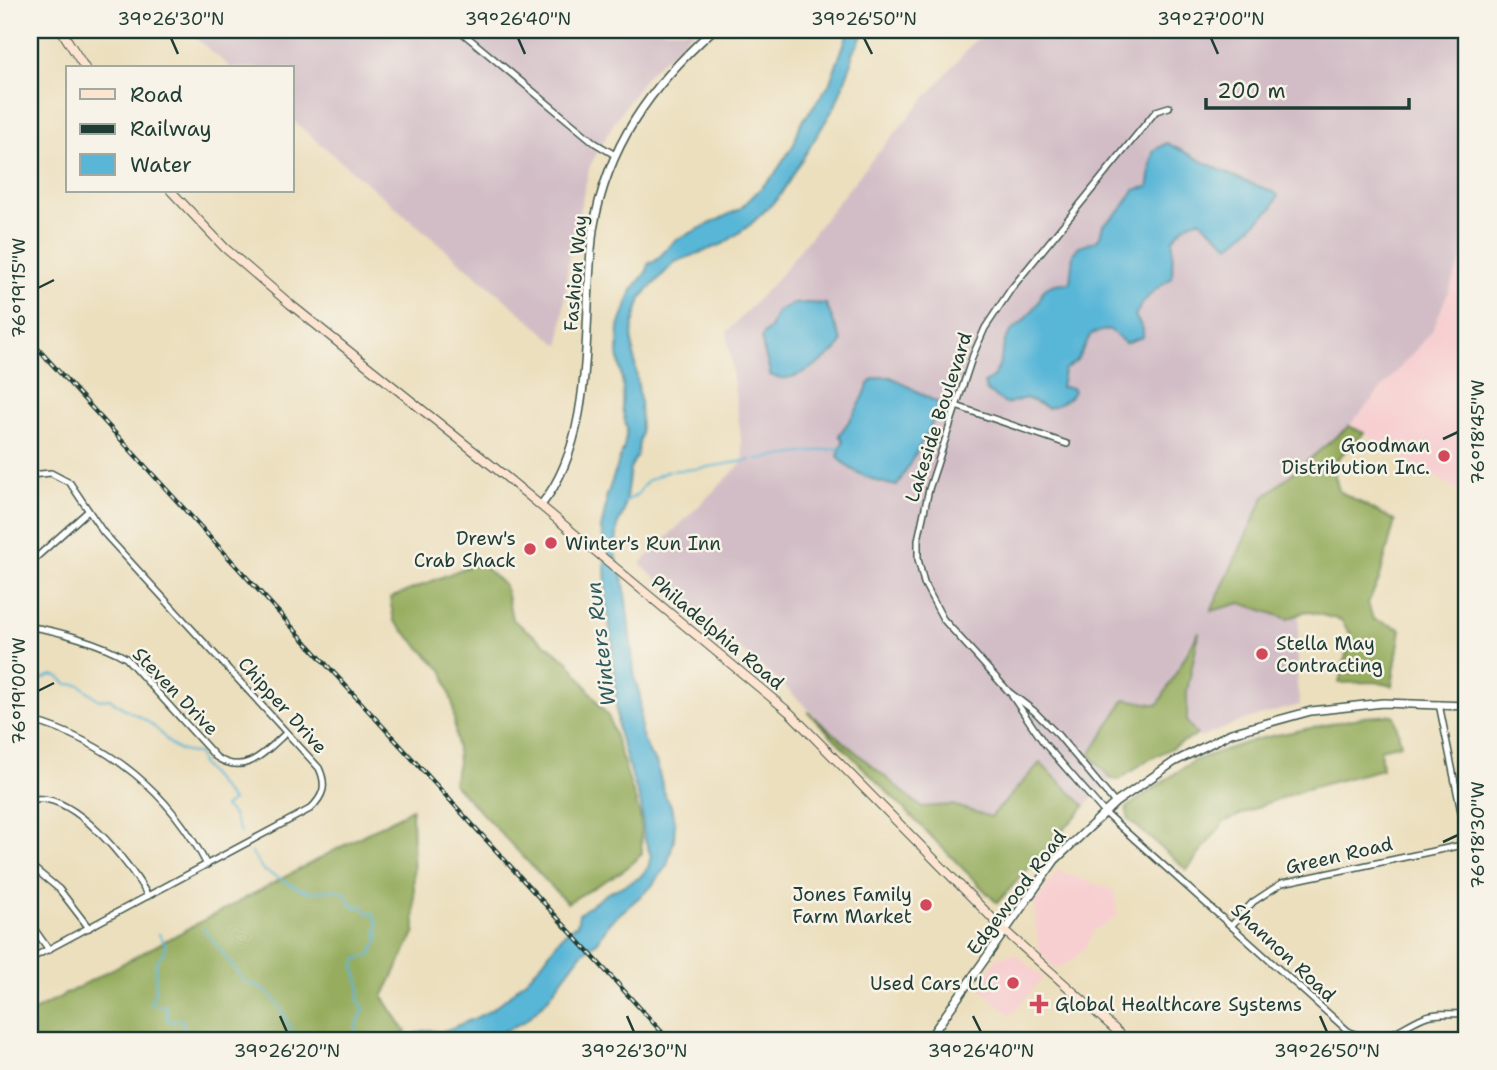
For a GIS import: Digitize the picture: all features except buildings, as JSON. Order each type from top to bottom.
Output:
[{"type":"main road","points":[[61,30],[84,66]]},
{"type":"main road","name":"Philadelphia Road","points":[[173,192],[225,248],[258,276],[541,505],[790,713],[1005,931],[1126,1040]]},
{"type":"street","points":[[459,30],[595,143],[615,155]]},
{"type":"street","name":"Fashion Way","points":[[541,505],[566,464],[577,423],[593,230],[599,200],[615,155],[631,124],[652,93],[673,68],[713,30]]},
{"type":"street","name":"Lakeside Boulevard","points":[[1115,803],[1058,735],[1034,711],[1009,692],[958,637],[935,607],[924,583],[918,559],[918,532],[978,342],[996,310],[1156,111],[1169,107]]},
{"type":"street","points":[[956,406],[1067,444]]},
{"type":"street","name":"Chipper Drive","points":[[30,475],[44,472],[70,484],[103,532],[319,768],[324,785],[320,797],[310,809],[30,958]]},
{"type":"street","points":[[30,563],[88,511]]},
{"type":"street","name":"Steven Drive","points":[[30,626],[110,649],[126,658],[211,751],[227,763],[247,765],[261,757],[286,733]]},
{"type":"street","name":"Lakeside Boulevard","points":[[1009,692],[1044,743],[1104,812]]},
{"type":"street","points":[[1439,704],[1467,843]]},
{"type":"street","name":"Edgewood Road","points":[[928,1040],[1055,860],[1104,812],[1174,762],[1212,742],[1258,724],[1311,711],[1352,705],[1467,706]]},
{"type":"street","points":[[30,720],[84,740],[138,776],[183,823],[207,865]]},
{"type":"street","points":[[30,800],[52,802],[84,820],[114,847],[130,866],[148,896]]},
{"type":"street","name":"Shannon Road","points":[[1104,812],[1232,925],[1337,1023],[1359,1037],[1385,1037],[1426,1016],[1467,1014]]},
{"type":"street","name":"Green Road","points":[[1232,925],[1253,902],[1282,883],[1467,843]]},
{"type":"street","points":[[30,865],[59,889],[89,928]]},
{"type":"street","points":[[30,923],[49,950]]},
{"type":"shaded area","points":[[186,30],[695,30],[647,75],[613,124],[590,166],[569,255],[560,346],[294,122],[294,66],[229,66]]},
{"type":"shaded area","points":[[984,30],[1467,30],[1467,247],[1432,331],[1349,426],[1264,497],[1212,610],[1241,603],[1288,619],[1299,614],[1297,685],[1300,705],[1247,719],[1200,738],[1187,722],[1187,691],[1198,635],[1158,705],[1125,700],[1090,755],[1111,779],[1085,806],[1040,763],[986,822],[912,809],[785,687],[640,564],[744,461],[727,332],[776,280],[869,163]]},
{"type":"shaded area","points":[[1467,247],[1467,496],[1350,425],[1432,331]]},
{"type":"shaded area","points":[[1058,871],[1115,891],[1117,917],[1093,931],[1086,946],[1071,961],[1055,969],[1039,952],[1034,904]]},
{"type":"shaded area","points":[[1016,954],[1043,978],[1011,1015],[979,987],[997,958]]},
{"type":"green space","points":[[1349,426],[1364,433],[1332,464],[1339,491],[1395,521],[1379,580],[1368,603],[1373,619],[1401,629],[1392,686],[1376,682],[1339,683],[1351,635],[1341,620],[1306,611],[1288,619],[1241,603],[1211,611],[1264,497]]},
{"type":"green space","points":[[479,562],[505,586],[512,619],[568,661],[609,718],[640,815],[642,854],[624,870],[567,903],[453,783],[458,763],[453,705],[443,671],[394,621],[390,598]]},
{"type":"green space","points":[[1199,632],[1187,691],[1187,722],[1197,735],[1146,761],[1119,780],[1111,779],[1090,755],[1125,699],[1158,705]]},
{"type":"green space","points":[[808,712],[921,807],[953,805],[991,817],[1040,763],[1085,806],[997,903]]},
{"type":"green space","points":[[1394,715],[1401,744],[1380,749],[1382,769],[1306,789],[1224,822],[1187,870],[1129,820],[1126,808],[1193,761],[1257,739],[1364,717]]},
{"type":"green space","points":[[412,809],[415,931],[383,997],[406,1032],[397,1040],[30,1040],[30,1013]]},
{"type":"water","points":[[849,30],[864,30],[852,53],[852,62],[835,106],[779,197],[750,225],[723,244],[675,262],[642,296],[633,324],[632,342],[640,400],[641,433],[637,455],[630,469],[624,511],[618,524],[615,554],[624,583],[635,680],[640,696],[641,733],[650,755],[656,762],[675,822],[674,840],[667,865],[651,887],[609,923],[598,941],[581,954],[546,1001],[525,1021],[487,1040],[404,1040],[422,1031],[439,1032],[448,1029],[495,1007],[536,970],[565,933],[577,925],[579,914],[606,894],[639,878],[648,868],[651,856],[644,837],[641,805],[618,731],[601,529],[606,498],[624,447],[627,430],[622,408],[619,327],[632,290],[647,271],[648,264],[656,260],[676,240],[740,209],[774,175],[794,144],[800,125],[830,83]]},
{"type":"water","points":[[1167,143],[1278,195],[1272,208],[1230,246],[1200,220],[1188,224],[1173,239],[1172,278],[1150,294],[1135,316],[1143,329],[1143,337],[1125,343],[1109,329],[1091,334],[1077,360],[1064,370],[1061,387],[1072,388],[1074,391],[1066,400],[1048,408],[1026,398],[1006,404],[987,391],[984,383],[997,371],[1007,337],[1034,308],[1044,290],[1060,283],[1070,283],[1073,254],[1079,246],[1096,241],[1103,225],[1121,210],[1134,190],[1148,187],[1154,150]]},
{"type":"water","points":[[792,304],[826,304],[842,342],[825,359],[800,374],[784,378],[770,375],[762,336],[770,328],[777,311]]},
{"type":"water","points":[[891,377],[940,404],[929,430],[897,486],[856,472],[838,456],[843,441],[839,435],[859,405],[868,385],[872,380]]},
{"type":"waterway","points":[[757,459],[840,448]]},
{"type":"waterway","points":[[624,502],[637,495],[647,481],[668,471],[750,460]]},
{"type":"waterway","points":[[30,684],[52,675],[67,684],[80,685],[99,700],[110,699],[148,722],[173,747],[198,753],[201,764],[232,801],[224,807],[232,814],[241,834]]},
{"type":"waterway","points":[[251,852],[263,870],[298,888],[309,892],[336,890],[345,893],[352,906],[362,906],[368,914],[373,913],[379,926],[376,931],[379,938],[370,956],[357,959],[354,967],[360,988],[358,1000],[364,1008],[351,1040]]},
{"type":"waterway","points":[[203,928],[246,983],[265,991],[278,1004],[296,1040]]},
{"type":"waterway","points":[[158,933],[165,943],[165,950],[156,962],[155,993],[150,1003],[167,1008],[167,1019],[173,1022],[180,1019],[184,1029],[195,1040]]},
{"type":"railway","points":[[30,340],[669,1040]]},
{"type":"place","name":"Goodman Distribution Inc.","points":[[1444,456]]},
{"type":"place","name":"Winter's Run Inn","points":[[551,543]]},
{"type":"place","name":"Drew's Crab Shack","points":[[530,549]]},
{"type":"place","name":"Stella May Contracting","points":[[1262,654]]},
{"type":"place","name":"Jones Family Farm Market","points":[[926,905]]},
{"type":"place","name":"Used Cars LLC","points":[[1013,983]]},
{"type":"place","name":"Global Healthcare Systems","points":[[1039,1004]]},
{"type":"water label","name":"Winters Run","points":[[601,644]]}]
